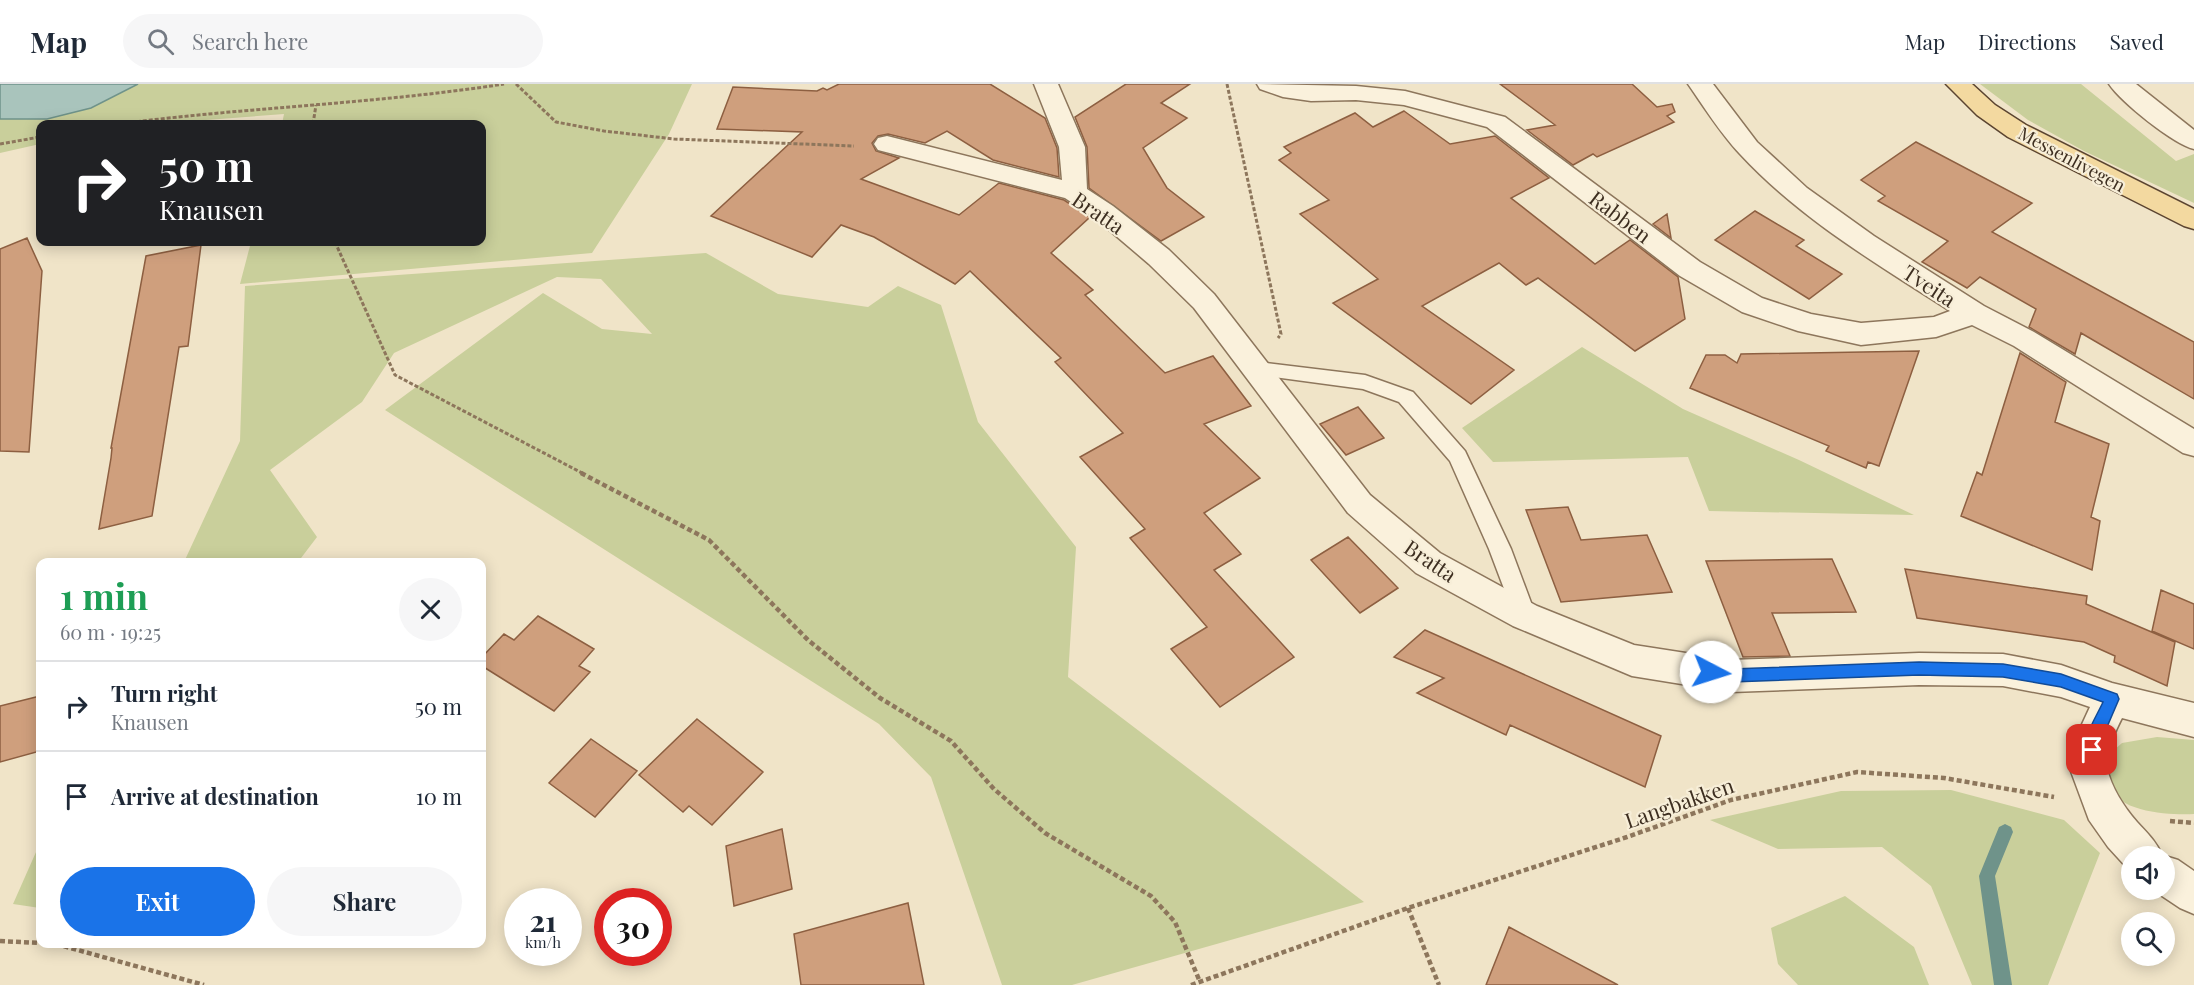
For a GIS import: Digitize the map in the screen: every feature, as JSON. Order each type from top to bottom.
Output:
[{"type":"main road","name":"Messenlivegen","points":[[1958,84],[1986,110],[2017,130],[2194,220]]},
{"type":"street","points":[[1046,84],[1068,130],[1077,167],[1074,192]]},
{"type":"street","name":"Rabben","points":[[1269,84],[1283,90],[1311,94],[1356,93],[1405,98],[1496,122],[1690,269],[1752,305],[1808,324],[1861,334],[1936,327],[1974,313]]},
{"type":"street","name":"Tveita","points":[[1700,84],[1748,148],[1798,194],[1864,243],[1974,313],[2024,339],[2194,444]]},
{"type":"street","points":[[2121,84],[2172,127],[2194,141]]},
{"type":"street","name":"Bratta","points":[[874,145],[1074,192],[1104,212],[1159,257],[1204,301],[1359,504],[1428,563],[1525,616],[1632,660],[1731,676],[1919,669],[2003,670],[2061,681],[2112,699],[2194,720]]},
{"type":"street","points":[[2112,699],[2096,734],[2088,766],[2103,807],[2133,846]]},
{"type":"street","points":[[2175,881],[2194,894]]},
{"type":"lane","points":[[1258,369],[1365,382],[1406,397],[1458,458],[1500,549],[1525,616]]},
{"type":"path","points":[[155,120],[272,107],[452,93],[504,84]]},
{"type":"path","points":[[516,84],[556,122],[604,131],[674,140],[874,145]]},
{"type":"path","points":[[1227,84],[1281,334],[1258,369]]},
{"type":"path","points":[[314,120],[315,105]]},
{"type":"path","points":[[0,144],[36,137]]},
{"type":"path","points":[[337,246],[395,375],[709,540],[808,640],[880,698],[951,741],[994,789],[1045,833],[1151,897],[1175,922],[1200,982]]},
{"type":"path","name":"Langbakken","points":[[1191,985],[1408,908],[1627,837],[1731,800],[1857,772],[1944,778],[2103,807]]},
{"type":"path","points":[[2167,820],[2194,823]]},
{"type":"path","points":[[1408,908],[1439,985]]},
{"type":"path","points":[[0,941],[36,943]]},
{"type":"path","points":[[70,948],[204,985]]},
{"type":"green space","points":[[138,84],[692,84],[669,134],[592,253],[240,284],[250,246],[486,246],[486,120],[283,120],[284,114],[205,120],[36,120],[36,145],[0,153],[0,119],[47,119]]},
{"type":"green space","points":[[1980,84],[2081,84],[2176,161],[2194,154],[2194,203],[2084,151],[2028,120]]},
{"type":"green space","points":[[706,253],[778,294],[868,307],[898,286],[941,305],[978,422],[1076,547],[1068,677],[1364,902],[1072,985],[1002,985],[931,777],[879,724],[385,410],[543,293],[602,329],[652,334],[601,279],[557,277],[394,353],[362,402],[270,470],[317,537],[301,558],[186,558],[240,441],[245,286]]},
{"type":"green space","points":[[1582,347],[1683,409],[1799,460],[1914,515],[1709,511],[1688,457],[1493,462],[1462,428]]},
{"type":"green space","points":[[2157,737],[2194,740],[2194,814],[2159,813],[2134,807],[2123,802],[2109,786],[2105,758],[2122,743]]},
{"type":"green space","points":[[1951,790],[2064,820],[2100,853],[2048,985],[1972,985],[1931,886],[1882,847],[1778,849],[1710,820],[1841,791]]},
{"type":"green space","points":[[36,852],[36,907],[13,904]]},
{"type":"green space","points":[[1845,896],[1914,947],[1929,985],[1798,985],[1778,964],[1771,928]]},
{"type":"water","points":[[0,84],[138,84],[91,108],[47,119],[0,119]]},
{"type":"building","points":[[839,84],[990,84],[1045,118],[1057,148],[1059,177],[993,160],[947,131],[925,143],[888,134],[878,136],[872,143],[876,151],[899,158],[861,179],[959,215],[999,183],[1064,200],[1090,217],[1051,253],[1093,290],[1085,295],[1165,373],[1213,356],[1251,406],[1204,424],[1260,478],[1204,513],[1241,554],[1214,570],[1294,657],[1220,707],[1171,649],[1207,627],[1130,538],[1145,529],[1080,457],[1123,433],[1055,362],[1061,358],[970,271],[955,284],[874,237],[841,225],[812,257],[711,216],[802,132],[717,129],[733,87],[817,91],[823,88],[827,90]]},
{"type":"building","points":[[1126,84],[1190,84],[1161,103],[1187,118],[1143,148],[1167,188],[1204,217],[1161,241],[1089,188],[1087,147],[1075,117]]},
{"type":"building","points":[[1500,84],[1632,84],[1657,107],[1672,104],[1675,112],[1667,116],[1674,122],[1597,157],[1593,154],[1573,165],[1527,130],[1555,125]]},
{"type":"building","points":[[1404,111],[1450,144],[1495,136],[1549,178],[1511,198],[1595,264],[1630,240],[1678,277],[1685,319],[1635,351],[1538,278],[1526,285],[1499,263],[1422,306],[1514,370],[1471,404],[1333,303],[1378,279],[1300,214],[1329,200],[1279,160],[1291,153],[1284,147],[1355,113],[1373,127]]},
{"type":"building","points":[[1916,142],[2032,203],[1992,232],[2194,342],[2194,399],[2081,333],[2075,354],[2029,327],[2036,309],[1980,277],[1967,288],[1922,262],[1948,241],[1878,201],[1885,196],[1861,180]]},
{"type":"building","points":[[1755,211],[1804,240],[1796,246],[1842,274],[1809,299],[1715,240]]},
{"type":"building","points":[[1667,214],[1671,238],[1653,224]]},
{"type":"building","points":[[27,238],[42,271],[29,452],[0,451],[0,249]]},
{"type":"building","points":[[201,246],[188,346],[179,347],[152,516],[99,529],[111,448],[146,256]]},
{"type":"building","points":[[1919,351],[1879,466],[1868,462],[1866,468],[1826,451],[1829,446],[1690,388],[1706,355],[1725,355],[1737,363],[1741,354]]},
{"type":"building","points":[[2020,353],[2066,382],[2055,422],[2109,444],[2091,517],[2100,521],[2092,570],[1961,516],[1977,472],[1982,475]]},
{"type":"building","points":[[1358,407],[1384,438],[1346,455],[1320,424]]},
{"type":"building","points":[[1568,507],[1581,540],[1647,535],[1672,592],[1561,602],[1526,510]]},
{"type":"building","points":[[1348,537],[1398,588],[1360,613],[1311,560]]},
{"type":"building","points":[[1832,559],[1856,612],[1772,613],[1790,656],[1743,657],[1706,561]]},
{"type":"building","points":[[1905,569],[2087,596],[2086,604],[2175,642],[2167,686],[2114,662],[2115,656],[2084,642],[1917,618]]},
{"type":"building","points":[[2161,590],[2194,604],[2194,649],[2152,631]]},
{"type":"building","points":[[538,616],[594,649],[579,666],[590,672],[554,711],[486,668],[486,653],[504,634],[514,640]]},
{"type":"building","points":[[1425,630],[1661,736],[1645,787],[1510,725],[1506,735],[1417,693],[1444,678],[1394,657]]},
{"type":"building","points":[[36,697],[36,752],[0,762],[0,706]]},
{"type":"building","points":[[697,719],[763,772],[712,825],[689,806],[683,812],[639,775]]},
{"type":"building","points":[[591,739],[637,771],[595,817],[549,783]]},
{"type":"building","points":[[782,829],[792,889],[734,906],[726,846]]},
{"type":"building","points":[[908,903],[924,985],[801,985],[794,934]]},
{"type":"building","points":[[1509,927],[1618,985],[1486,985]]},
{"type":"waterway","points":[[2003,985],[1987,876],[2005,832]]},
{"type":"route","points":[[1711,672],[1731,676],[1919,669],[2003,670],[2061,681],[2112,699],[2096,734],[2092,750]]}]
